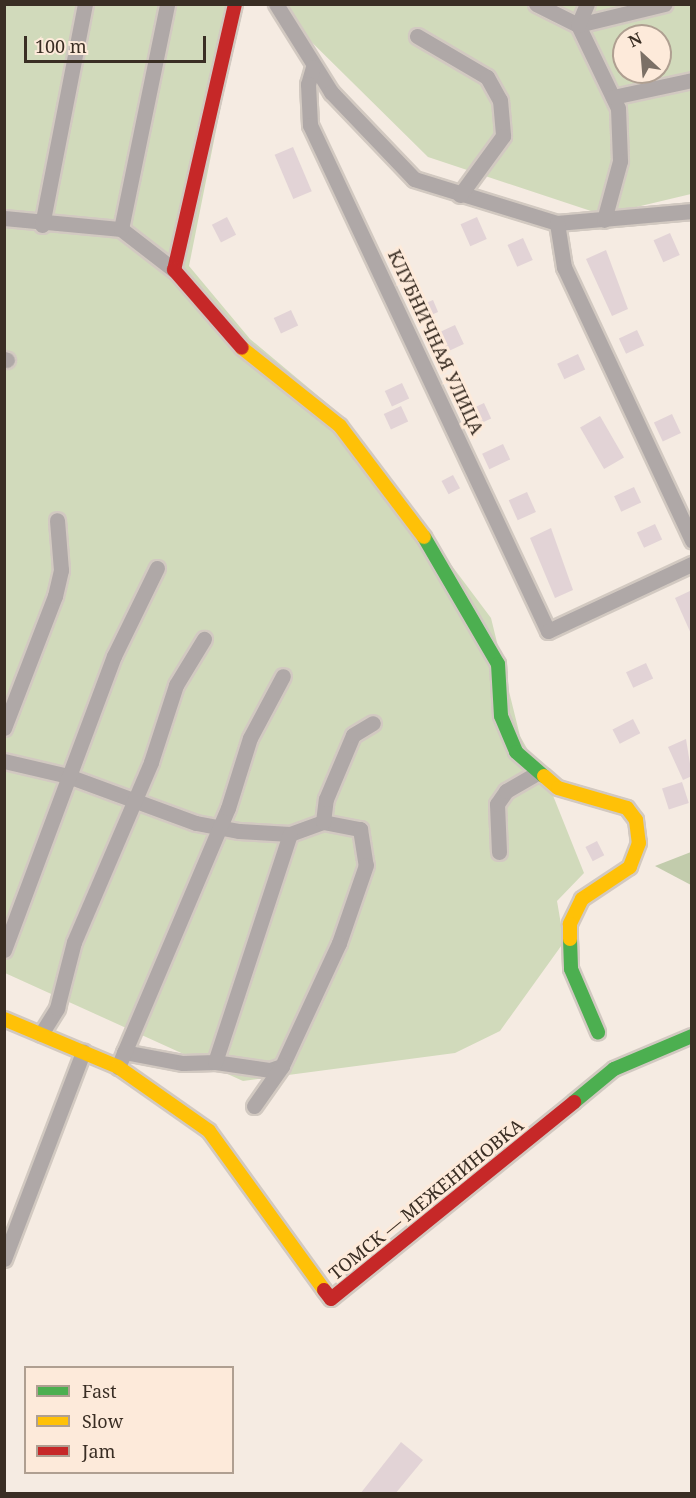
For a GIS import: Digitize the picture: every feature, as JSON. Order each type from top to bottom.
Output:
[{"type":"street","points":[[42,225],[86,4]]},
{"type":"street","points":[[121,229],[167,4]]},
{"type":"street","points":[[174,270],[235,4]]},
{"type":"street","points":[[276,4],[313,67],[386,155],[414,179],[557,223],[692,211]]},
{"type":"street","points":[[536,4],[578,25],[613,97],[620,160],[604,220]]},
{"type":"street","points":[[578,25],[587,4]]},
{"type":"street","points":[[578,25],[665,4]]},
{"type":"street","points":[[417,36],[487,77],[500,100],[503,136],[460,195]]},
{"type":"street","name":"КЛУБНИЧНАЯ УЛИЦА","points":[[313,67],[308,84],[310,125],[548,631],[692,564]]},
{"type":"street","points":[[613,97],[692,80]]},
{"type":"street","points":[[4,218],[42,225],[121,229],[174,270],[254,362],[340,426],[427,541],[498,664],[501,716],[516,752],[536,774],[558,788],[627,808],[636,820],[639,843],[630,867],[582,899],[570,924],[571,969],[598,1032]]},
{"type":"street","points":[[557,223],[564,267],[692,540]]},
{"type":"street","points":[[4,728],[55,596],[61,570],[57,520]]},
{"type":"street","points":[[4,950],[114,656],[157,568]]},
{"type":"street","points":[[41,1034],[57,1008],[74,942],[132,798],[151,762],[176,685],[204,639]]},
{"type":"street","points":[[121,1059],[217,827],[250,738],[283,676]]},
{"type":"street","points":[[323,822],[326,799],[353,735],[373,723]]},
{"type":"street","points":[[4,761],[68,776],[217,827],[290,834],[323,822],[360,829],[366,865],[339,943],[282,1066],[254,1106]]},
{"type":"street","points":[[499,852],[497,804],[506,791],[536,774]]},
{"type":"street","points":[[215,1062],[290,834]]},
{"type":"street","points":[[4,1019],[83,1052],[121,1059],[183,1063],[215,1062],[270,1070],[282,1066]]},
{"type":"street","name":"ТОМСК — МЕЖЕНИНОВКА","points":[[121,1059],[209,1131],[331,1299],[614,1069],[692,1036]]},
{"type":"street","points":[[4,1259],[83,1052]]},
{"type":"green space","points":[[5,5],[241,5],[189,266],[250,339],[335,410],[491,618],[520,736],[552,793],[584,873],[557,901],[564,942],[500,1031],[455,1053],[243,1081],[5,973]]},
{"type":"green space","points":[[274,5],[691,5],[691,194],[603,215],[428,157]]},
{"type":"green space","points":[[691,852],[691,885],[655,866]]},
{"type":"building","points":[[293,147],[312,191],[293,199],[275,155]]},
{"type":"building","points":[[227,217],[236,235],[221,243],[212,225]]},
{"type":"building","points":[[477,217],[487,239],[470,246],[461,224]]},
{"type":"building","points":[[670,233],[680,255],[663,262],[654,240]]},
{"type":"building","points":[[523,238],[533,260],[517,267],[507,245]]},
{"type":"building","points":[[606,250],[628,309],[612,316],[586,259]]},
{"type":"building","points":[[433,300],[438,312],[423,318],[418,306]]},
{"type":"building","points":[[291,310],[298,325],[281,333],[274,318]]},
{"type":"building","points":[[455,325],[464,344],[444,353],[435,334]]},
{"type":"building","points":[[637,330],[644,345],[626,354],[619,338]]},
{"type":"building","points":[[578,354],[585,369],[564,379],[557,364]]},
{"type":"building","points":[[402,383],[409,398],[392,406],[385,391]]},
{"type":"building","points":[[484,403],[491,418],[474,426],[467,411]]},
{"type":"building","points":[[401,406],[408,421],[391,429],[384,414]]},
{"type":"building","points":[[672,414],[681,433],[663,441],[654,422]]},
{"type":"building","points":[[600,416],[624,458],[604,469],[580,427]]},
{"type":"building","points":[[503,444],[510,459],[489,469],[482,454]]},
{"type":"building","points":[[453,475],[460,488],[449,494],[442,481]]},
{"type":"building","points":[[634,487],[641,502],[621,512],[614,496]]},
{"type":"building","points":[[527,492],[536,512],[518,520],[509,500]]},
{"type":"building","points":[[655,524],[662,539],[644,548],[637,532]]},
{"type":"building","points":[[551,528],[573,590],[555,598],[530,538]]},
{"type":"building","points":[[692,590],[692,636],[675,598]]},
{"type":"building","points":[[646,663],[653,678],[633,688],[626,672]]},
{"type":"building","points":[[633,719],[640,733],[620,744],[613,729]]},
{"type":"building","points":[[686,739],[692,776],[683,780],[668,747]]},
{"type":"building","points":[[682,782],[689,803],[669,809],[662,788]]},
{"type":"building","points":[[597,841],[604,855],[593,861],[585,847]]},
{"type":"building","points":[[401,1442],[423,1460],[395,1494],[360,1494]]},
{"type":"traffic: fast","points":[[424,537],[498,664],[501,716],[516,752],[544,776]]},
{"type":"traffic: fast","points":[[570,939],[571,969],[598,1032]]},
{"type":"traffic: fast","points":[[574,1102],[614,1069],[692,1036]]},
{"type":"traffic: slow","points":[[242,348],[340,426],[424,537]]},
{"type":"traffic: slow","points":[[544,776],[558,788],[627,808],[636,820],[639,843],[630,867],[582,899],[570,924],[570,939]]},
{"type":"traffic: slow","points":[[4,1019],[118,1067],[209,1131],[324,1290]]},
{"type":"traffic: jam","points":[[235,4],[174,270],[242,348]]},
{"type":"traffic: jam","points":[[324,1290],[331,1299],[574,1102]]}]
